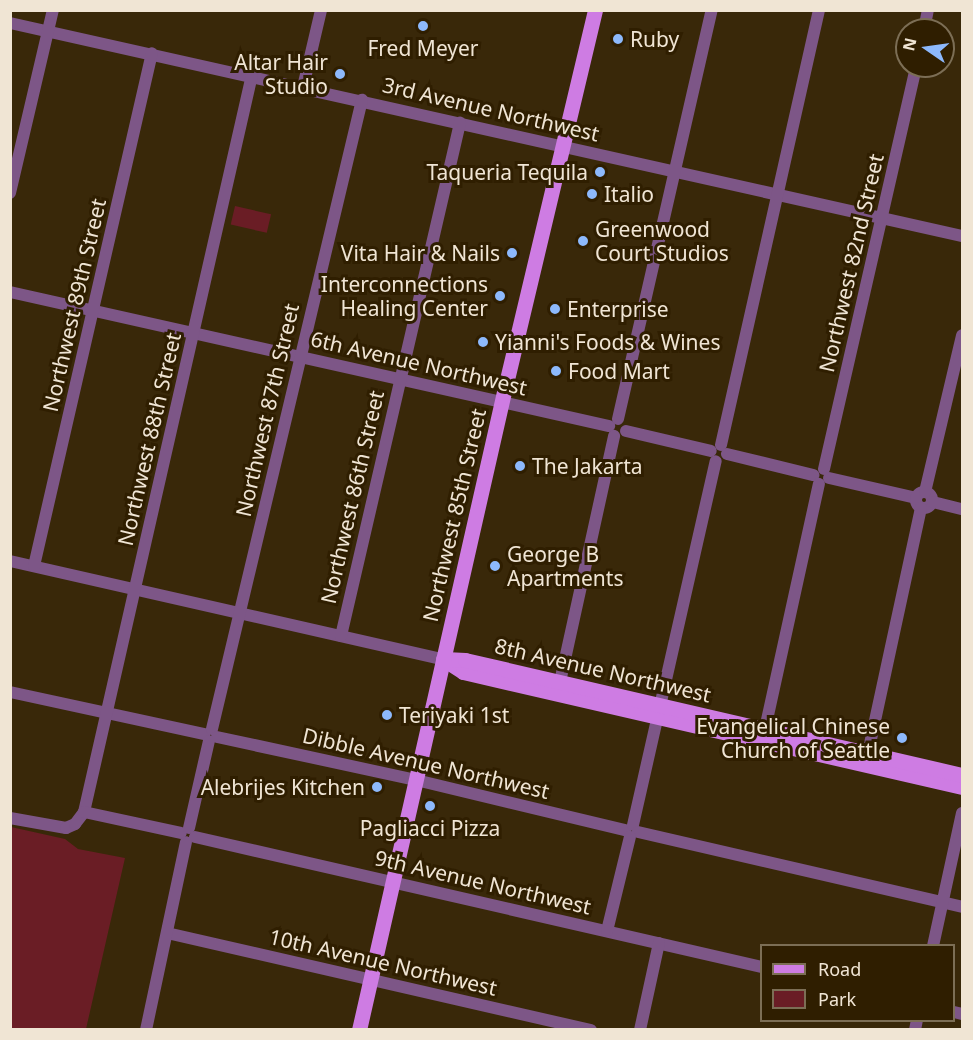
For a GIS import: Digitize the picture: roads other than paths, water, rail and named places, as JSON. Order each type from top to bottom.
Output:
[{"type":"main road","name":"Northwest 85th Street","points":[[359,1029],[502,402],[595,10]]},
{"type":"main road","name":"8th Avenue Northwest","points":[[443,659],[465,660],[560,682],[659,711],[963,787]]},
{"type":"main road","name":"8th Avenue Northwest","points":[[443,659],[463,672],[659,711],[765,729],[963,775]]},
{"type":"street","points":[[10,193],[15,155],[53,10]]},
{"type":"street","points":[[303,87],[321,10]]},
{"type":"street","points":[[560,682],[613,427],[712,10]]},
{"type":"street","points":[[607,931],[719,453],[819,10]]},
{"type":"street","name":"3rd Avenue Northwest","points":[[10,23],[252,75],[963,236]]},
{"type":"street","name":"Northwest 89th Street","points":[[34,566],[152,53]]},
{"type":"street","name":"Northwest 88th Street","points":[[84,812],[252,75]]},
{"type":"street","name":"Northwest 82nd Street","points":[[765,729],[913,78]]},
{"type":"street","name":"Northwest 87th Street","points":[[146,1029],[239,613],[362,100]]},
{"type":"street","name":"Northwest 86th Street","points":[[341,636],[460,123]]},
{"type":"street","name":"6th Avenue Northwest","points":[[10,292],[613,427]]},
{"type":"street","points":[[868,753],[963,335]]},
{"type":"street","points":[[613,427],[624,423],[626,431],[963,509]]},
{"type":"street","name":"8th Avenue Northwest","points":[[10,561],[443,659]]},
{"type":"street","name":"Dibble Avenue Northwest","points":[[10,692],[416,780],[963,907]]},
{"type":"street","points":[[10,818],[66,828],[75,824],[84,812]]},
{"type":"street","name":"9th Avenue Northwest","points":[[84,812],[760,967]]},
{"type":"street","points":[[933,944],[963,813]]},
{"type":"street","name":"10th Avenue Northwest","points":[[167,933],[591,1029]]},
{"type":"street","points":[[639,1029],[659,943]]},
{"type":"place","name":"Fred Meyer","points":[[423,26]]},
{"type":"place","name":"Ruby","points":[[618,39]]},
{"type":"place","name":"Altar Hair Studio","points":[[340,74]]},
{"type":"place","name":"Taqueria Tequila","points":[[600,172]]},
{"type":"place","name":"Italio","points":[[592,194]]},
{"type":"place","name":"Greenwood Court Studios","points":[[583,241]]},
{"type":"place","name":"Vita Hair & Nails","points":[[512,253]]},
{"type":"place","name":"Interconnections Healing Center","points":[[500,296]]},
{"type":"place","name":"Enterprise","points":[[555,309]]},
{"type":"place","name":"Yianni's Foods & Wines","points":[[483,342]]},
{"type":"place","name":"Food Mart","points":[[556,371]]},
{"type":"place","name":"The Jakarta","points":[[520,466]]},
{"type":"place","name":"George B Apartments","points":[[495,566]]},
{"type":"place","name":"Teriyaki 1st","points":[[387,715]]},
{"type":"place","name":"Evangelical Chinese Church of Seattle","points":[[902,738]]},
{"type":"place","name":"Alebrijes Kitchen","points":[[377,787]]},
{"type":"place","name":"Pagliacci Pizza","points":[[430,806]]}]
